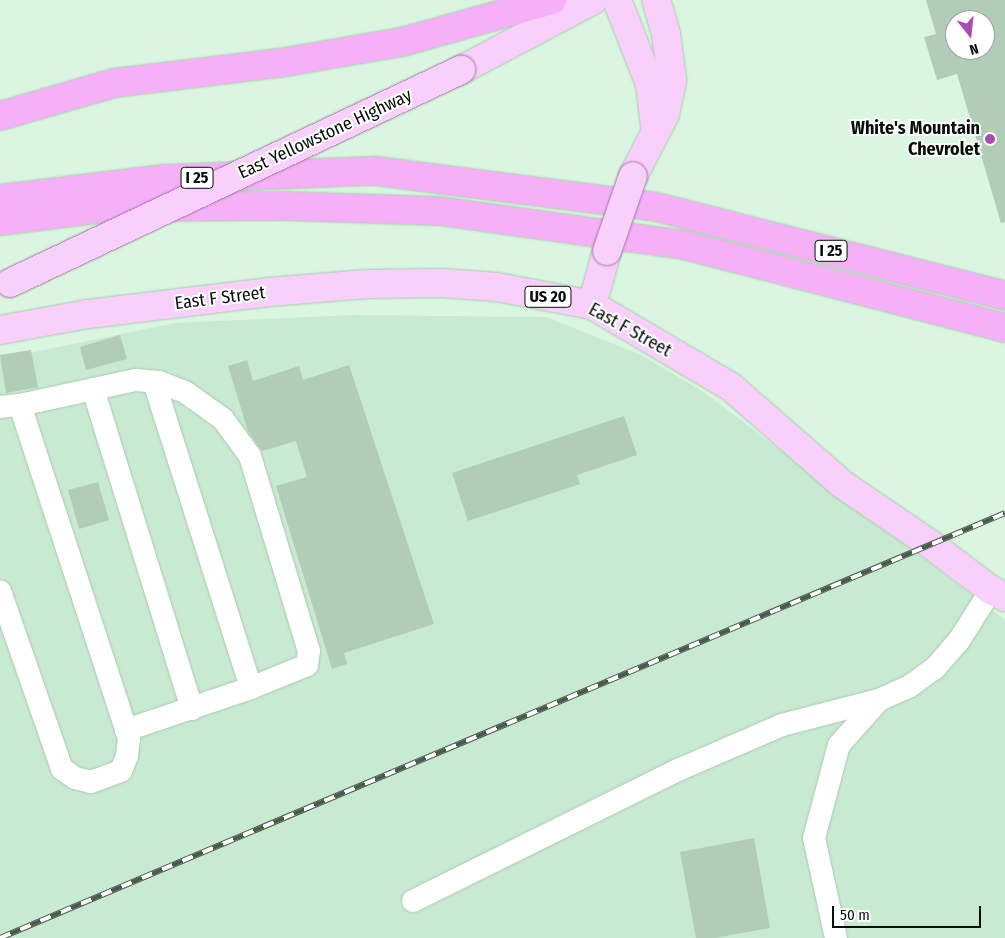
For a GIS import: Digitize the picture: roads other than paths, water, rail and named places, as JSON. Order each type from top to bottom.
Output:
[{"type":"highway","points":[[0,116],[114,83],[280,63],[402,42],[552,0]]},
{"type":"highway","name":"I 25","points":[[0,199],[164,180],[376,171],[657,206],[1005,296]]},
{"type":"highway","name":"I 25","points":[[0,221],[112,207],[284,206],[439,211],[684,245],[1005,328]]},
{"type":"main road","name":"East Yellowstone Highway","points":[[5,285],[461,70],[593,0]]},
{"type":"main road","points":[[617,0],[650,84],[655,130]]},
{"type":"main road","points":[[592,305],[607,251],[633,176],[655,130],[665,114],[672,80],[666,34],[656,0]]},
{"type":"main road","name":"East F Street","points":[[0,330],[88,314],[269,292],[367,284],[441,283],[497,287],[592,305],[731,388],[842,484],[998,594]]},
{"type":"street","points":[[0,591],[62,769],[75,778],[91,782],[121,771],[128,756],[126,730],[10,406],[136,380],[154,382],[185,392],[223,419],[250,456],[309,651],[307,666],[251,688],[126,730]]},
{"type":"street","points":[[154,382],[251,688]]},
{"type":"street","points":[[93,389],[192,708]]},
{"type":"street","points":[[412,901],[678,770],[782,725],[879,700],[910,686],[935,668],[998,594]]},
{"type":"street","points":[[836,938],[814,838],[839,744],[879,700]]},
{"type":"railway","points":[[0,938],[1005,513]]},
{"type":"place","name":"White's Mountain Chevrolet","points":[[990,139]]}]
